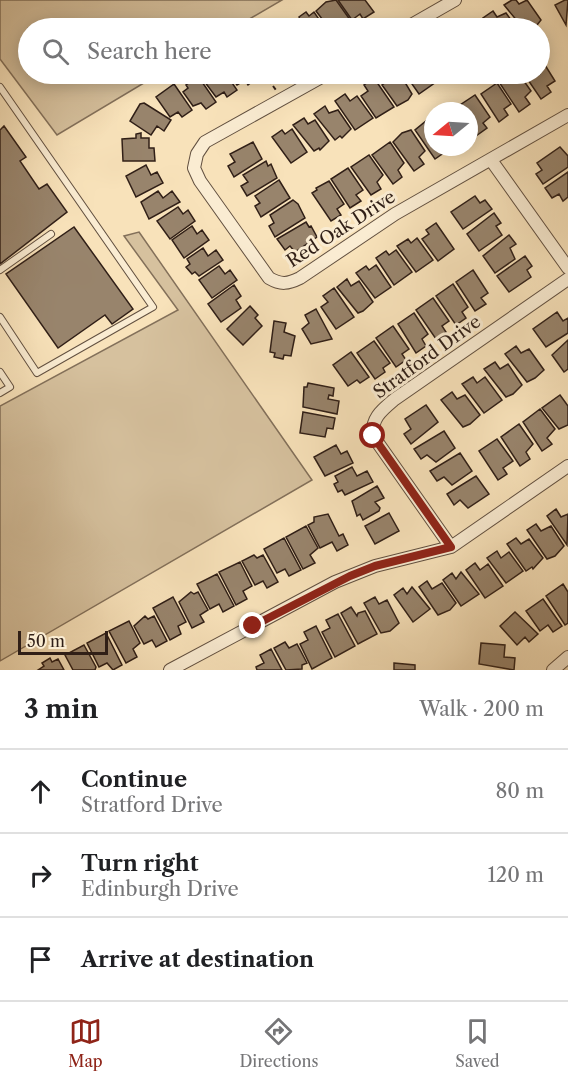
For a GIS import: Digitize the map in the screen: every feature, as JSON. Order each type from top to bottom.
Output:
[{"type":"street","points":[[424,18],[455,0]]},
{"type":"street","name":"Red Oak Drive","points":[[309,84],[205,142],[197,154],[194,168],[200,181],[268,278],[278,283],[289,283],[300,278],[395,214],[568,115]]},
{"type":"street","points":[[491,160],[568,268]]},
{"type":"street","name":"Stratford Drive","points":[[451,547],[373,436],[372,427],[375,418],[395,399],[568,279]]},
{"type":"street","points":[[170,670],[335,582],[375,566],[451,547],[568,466]]},
{"type":"street","points":[[553,670],[568,657]]},
{"type":"lane","points":[[0,87],[153,307],[37,373],[0,317]]},
{"type":"lane","points":[[0,270],[51,234]]},
{"type":"lane","points":[[0,372],[10,387],[0,393]]},
{"type":"path","points":[[271,84],[282,99]]},
{"type":"shaded area","points":[[0,0],[282,0],[251,18],[18,18],[18,83],[0,59]]},
{"type":"shaded area","points":[[19,84],[142,84],[57,135]]},
{"type":"shaded area","points":[[139,232],[312,480],[0,661],[0,406],[178,310],[124,236]]},
{"type":"building","points":[[336,0],[349,18],[321,18],[316,11],[326,2]]},
{"type":"building","points":[[338,0],[365,0],[374,12],[365,18],[360,14],[351,18]]},
{"type":"building","points":[[512,0],[516,0],[519,4],[527,0],[540,18],[515,18],[504,5]]},
{"type":"building","points":[[568,0],[566,25],[555,5]]},
{"type":"building","points":[[493,11],[497,17],[506,13],[510,18],[483,18]]},
{"type":"building","points":[[306,12],[309,16],[314,12],[318,18],[300,18]]},
{"type":"building","points":[[550,73],[555,81],[547,86],[551,92],[541,99],[531,84],[550,84]]},
{"type":"building","points":[[174,84],[192,110],[182,117],[178,112],[170,117],[156,97]]},
{"type":"building","points":[[203,84],[216,102],[206,109],[201,103],[193,106],[183,92],[188,88],[186,85]]},
{"type":"building","points":[[206,84],[233,84],[237,90],[227,97],[224,92],[216,97]]},
{"type":"building","points":[[378,84],[394,107],[376,118],[361,96],[368,91],[364,85]]},
{"type":"building","points":[[406,84],[412,94],[408,100],[397,106],[382,85]]},
{"type":"building","points":[[412,84],[433,84],[419,94]]},
{"type":"building","points":[[498,84],[511,104],[504,109],[508,115],[499,122],[481,94]]},
{"type":"building","points":[[500,84],[526,84],[531,91],[525,97],[530,104],[519,112]]},
{"type":"building","points":[[345,94],[350,101],[357,96],[373,118],[355,130],[335,101]]},
{"type":"building","points":[[475,95],[490,117],[483,123],[487,128],[478,135],[478,102],[464,102]]},
{"type":"building","points":[[144,103],[171,120],[164,131],[157,126],[151,135],[130,121],[140,104]]},
{"type":"building","points":[[325,106],[329,113],[338,110],[351,129],[342,138],[340,136],[335,140],[314,114]]},
{"type":"building","points":[[304,118],[308,124],[315,120],[329,141],[320,150],[319,148],[314,151],[293,125]]},
{"type":"building","points":[[424,123],[424,143],[415,130]]},
{"type":"building","points":[[4,126],[26,157],[20,161],[39,189],[47,184],[67,212],[0,264],[0,130]]},
{"type":"building","points":[[292,129],[307,152],[291,163],[272,137],[282,130],[285,134]]},
{"type":"building","points":[[411,130],[424,150],[419,157],[424,164],[414,171],[393,142],[402,133]]},
{"type":"building","points":[[141,133],[141,138],[149,138],[149,148],[154,148],[155,161],[123,161],[122,139],[136,138],[136,134]]},
{"type":"building","points":[[253,142],[262,159],[234,177],[228,166],[235,162],[230,154]]},
{"type":"building","points":[[390,142],[404,163],[398,170],[402,177],[393,184],[372,155]]},
{"type":"building","points":[[560,147],[568,156],[568,167],[543,184],[536,174],[542,170],[537,163]]},
{"type":"building","points":[[369,155],[383,175],[377,182],[381,189],[371,195],[351,167]]},
{"type":"building","points":[[266,161],[268,166],[271,164],[277,178],[247,196],[241,186],[248,182],[243,175]]},
{"type":"building","points":[[146,165],[151,175],[157,172],[163,183],[136,197],[126,176]]},
{"type":"building","points":[[348,168],[363,190],[356,195],[361,201],[350,208],[331,179]]},
{"type":"building","points":[[568,172],[568,197],[563,201],[559,194],[552,198],[545,188]]},
{"type":"building","points":[[279,180],[290,198],[261,217],[255,206],[260,203],[255,196]]},
{"type":"building","points":[[329,181],[344,204],[337,209],[341,215],[331,221],[312,193]]},
{"type":"building","points":[[158,191],[163,198],[172,191],[180,202],[149,219],[141,202]]},
{"type":"building","points":[[475,196],[480,203],[485,200],[492,209],[463,229],[451,212]]},
{"type":"building","points":[[293,200],[298,204],[305,218],[275,237],[269,226],[274,223],[270,215]]},
{"type":"building","points":[[178,207],[183,214],[188,210],[195,221],[170,239],[157,221]]},
{"type":"building","points":[[494,213],[501,223],[496,226],[502,235],[479,251],[467,234]]},
{"type":"building","points":[[306,222],[317,237],[295,252],[290,246],[285,250],[277,239]]},
{"type":"building","points":[[436,223],[454,249],[438,261],[422,239],[429,234],[426,230]]},
{"type":"building","points":[[192,226],[197,234],[202,230],[209,240],[184,258],[172,240]]},
{"type":"building","points":[[74,227],[133,309],[112,324],[105,315],[58,348],[6,274]]},
{"type":"building","points":[[509,235],[516,244],[510,248],[515,259],[495,273],[483,256]]},
{"type":"building","points":[[417,238],[433,260],[416,272],[397,246],[408,239],[411,243]]},
{"type":"building","points":[[203,248],[208,256],[216,250],[223,260],[199,276],[195,272],[192,274],[186,267],[190,264],[187,259]]},
{"type":"building","points":[[396,250],[412,272],[394,285],[376,258],[386,251],[389,255]]},
{"type":"building","points":[[525,256],[532,266],[527,270],[531,277],[509,292],[497,276]]},
{"type":"building","points":[[376,265],[391,287],[375,298],[356,273],[366,266],[369,270]]},
{"type":"building","points":[[219,266],[225,274],[230,270],[237,280],[212,298],[199,280]]},
{"type":"building","points":[[473,270],[488,293],[481,298],[486,304],[475,311],[456,282]]},
{"type":"building","points":[[347,279],[351,286],[359,281],[373,302],[363,311],[358,313],[337,287]]},
{"type":"building","points":[[453,284],[468,307],[462,312],[466,318],[456,325],[436,296]]},
{"type":"building","points":[[234,285],[241,296],[236,300],[241,308],[221,322],[208,304]]},
{"type":"building","points":[[334,288],[354,317],[336,329],[321,307],[328,302],[323,296]]},
{"type":"building","points":[[433,298],[449,321],[442,326],[446,332],[436,339],[416,310]]},
{"type":"building","points":[[250,306],[258,315],[255,318],[262,326],[243,345],[227,329]]},
{"type":"building","points":[[316,309],[332,339],[311,344],[302,329],[309,323],[305,315]]},
{"type":"building","points":[[557,312],[563,321],[568,318],[568,333],[546,347],[533,329]]},
{"type":"building","points":[[414,313],[428,334],[422,339],[426,346],[416,353],[398,324]]},
{"type":"building","points":[[274,321],[286,323],[284,332],[295,336],[291,356],[284,355],[283,359],[274,357],[275,353],[270,352]]},
{"type":"building","points":[[393,326],[409,349],[402,354],[406,360],[396,367],[376,338]]},
{"type":"building","points":[[568,340],[568,369],[564,372],[552,355]]},
{"type":"building","points":[[374,341],[390,363],[383,368],[385,372],[375,379],[357,353]]},
{"type":"building","points":[[516,346],[521,353],[529,349],[544,370],[527,382],[505,354]]},
{"type":"building","points":[[351,352],[369,377],[360,383],[357,380],[348,386],[333,365]]},
{"type":"building","points":[[495,362],[500,369],[508,364],[522,385],[513,394],[506,397],[484,369]]},
{"type":"building","points":[[473,377],[477,383],[485,377],[502,400],[484,413],[462,384]]},
{"type":"building","points":[[308,383],[334,388],[333,396],[329,395],[328,399],[339,401],[337,414],[303,407],[304,387],[307,387]]},
{"type":"building","points":[[452,392],[457,399],[465,395],[480,415],[470,424],[463,427],[441,400]]},
{"type":"building","points":[[560,395],[568,406],[568,425],[559,429],[542,408]]},
{"type":"building","points":[[426,405],[438,422],[411,444],[404,434],[411,429],[405,419]]},
{"type":"building","points":[[540,409],[555,429],[547,438],[552,444],[542,451],[523,422]]},
{"type":"building","points":[[303,412],[335,418],[333,429],[327,428],[325,437],[300,433]]},
{"type":"building","points":[[519,424],[533,444],[526,452],[530,459],[520,466],[501,437]]},
{"type":"building","points":[[444,431],[455,448],[436,462],[427,455],[421,459],[414,449]]},
{"type":"building","points":[[497,439],[513,461],[503,468],[507,474],[498,480],[479,451]]},
{"type":"building","points":[[336,445],[341,454],[347,451],[353,463],[325,476],[314,457]]},
{"type":"building","points":[[460,453],[472,471],[452,485],[444,477],[437,481],[430,471]]},
{"type":"building","points":[[352,467],[357,476],[367,471],[373,482],[345,495],[342,490],[338,492],[334,484],[338,482],[335,476]]},
{"type":"building","points":[[476,476],[489,494],[468,508],[460,500],[454,505],[447,494]]},
{"type":"building","points":[[377,486],[384,498],[375,502],[380,508],[379,511],[363,520],[360,514],[357,516],[352,501]]},
{"type":"building","points":[[556,509],[561,517],[568,514],[567,545],[547,516]]},
{"type":"building","points":[[389,513],[399,531],[375,544],[365,526]]},
{"type":"building","points":[[328,514],[339,536],[343,534],[348,545],[337,551],[332,542],[320,548],[308,525],[314,522],[314,517]]},
{"type":"building","points":[[536,524],[541,531],[551,526],[564,546],[555,556],[547,559],[527,530]]},
{"type":"building","points":[[306,526],[318,548],[310,555],[315,563],[303,569],[286,537]]},
{"type":"building","points":[[284,538],[301,570],[289,576],[285,569],[277,573],[264,549]]},
{"type":"building","points":[[516,538],[521,544],[529,539],[543,558],[533,569],[532,567],[526,571],[507,544]]},
{"type":"building","points":[[497,551],[501,558],[509,552],[523,571],[506,583],[487,558]]},
{"type":"building","points":[[254,555],[257,558],[263,555],[278,582],[267,588],[263,581],[255,585],[242,561]]},
{"type":"building","points":[[240,562],[252,586],[243,591],[247,599],[236,605],[219,572]]},
{"type":"building","points":[[475,563],[480,570],[488,564],[503,586],[485,598],[466,570]]},
{"type":"building","points":[[461,572],[479,594],[461,606],[443,580],[452,573],[456,579]]},
{"type":"building","points":[[217,574],[234,606],[223,612],[219,604],[210,609],[197,584]]},
{"type":"building","points":[[427,581],[432,589],[442,583],[456,603],[450,610],[438,615],[419,587]]},
{"type":"building","points":[[563,584],[568,592],[568,623],[565,625],[546,596]]},
{"type":"building","points":[[412,587],[430,609],[413,622],[394,595],[403,588],[407,594]]},
{"type":"building","points":[[191,592],[194,594],[198,592],[208,610],[200,615],[204,622],[192,628],[179,602]]},
{"type":"building","points":[[173,597],[186,622],[178,626],[181,634],[170,640],[153,608]]},
{"type":"building","points":[[375,597],[379,604],[387,600],[399,623],[390,631],[381,633],[364,603]]},
{"type":"building","points":[[543,599],[562,626],[553,632],[548,625],[540,631],[526,611]]},
{"type":"building","points":[[351,607],[357,616],[358,613],[365,611],[377,634],[358,644],[341,613]]},
{"type":"building","points":[[515,612],[538,634],[529,642],[525,637],[517,645],[500,626]]},
{"type":"building","points":[[338,614],[355,646],[335,657],[322,632],[330,628],[326,620]]},
{"type":"building","points":[[145,616],[148,619],[154,616],[167,641],[156,647],[152,640],[144,644],[134,626]]},
{"type":"building","points":[[129,621],[140,643],[133,649],[137,657],[126,663],[109,631]]},
{"type":"building","points":[[316,626],[332,658],[312,669],[300,644],[308,640],[304,632]]},
{"type":"building","points":[[106,633],[122,665],[113,670],[107,663],[99,667],[87,643]]},
{"type":"building","points":[[285,642],[289,648],[297,644],[307,663],[302,665],[302,669],[286,670],[274,648]]},
{"type":"building","points":[[481,643],[505,645],[504,657],[515,658],[514,670],[479,664]]},
{"type":"building","points":[[84,645],[96,667],[95,670],[73,670],[65,655]]},
{"type":"building","points":[[271,649],[282,670],[257,670],[256,667],[264,663],[260,655]]},
{"type":"building","points":[[50,658],[52,662],[58,659],[64,670],[38,670],[44,666],[42,663]]},
{"type":"building","points":[[394,663],[415,665],[415,670],[394,670]]},
{"type":"route","points":[[253,626],[335,582],[375,566],[451,547],[373,436]]}]
